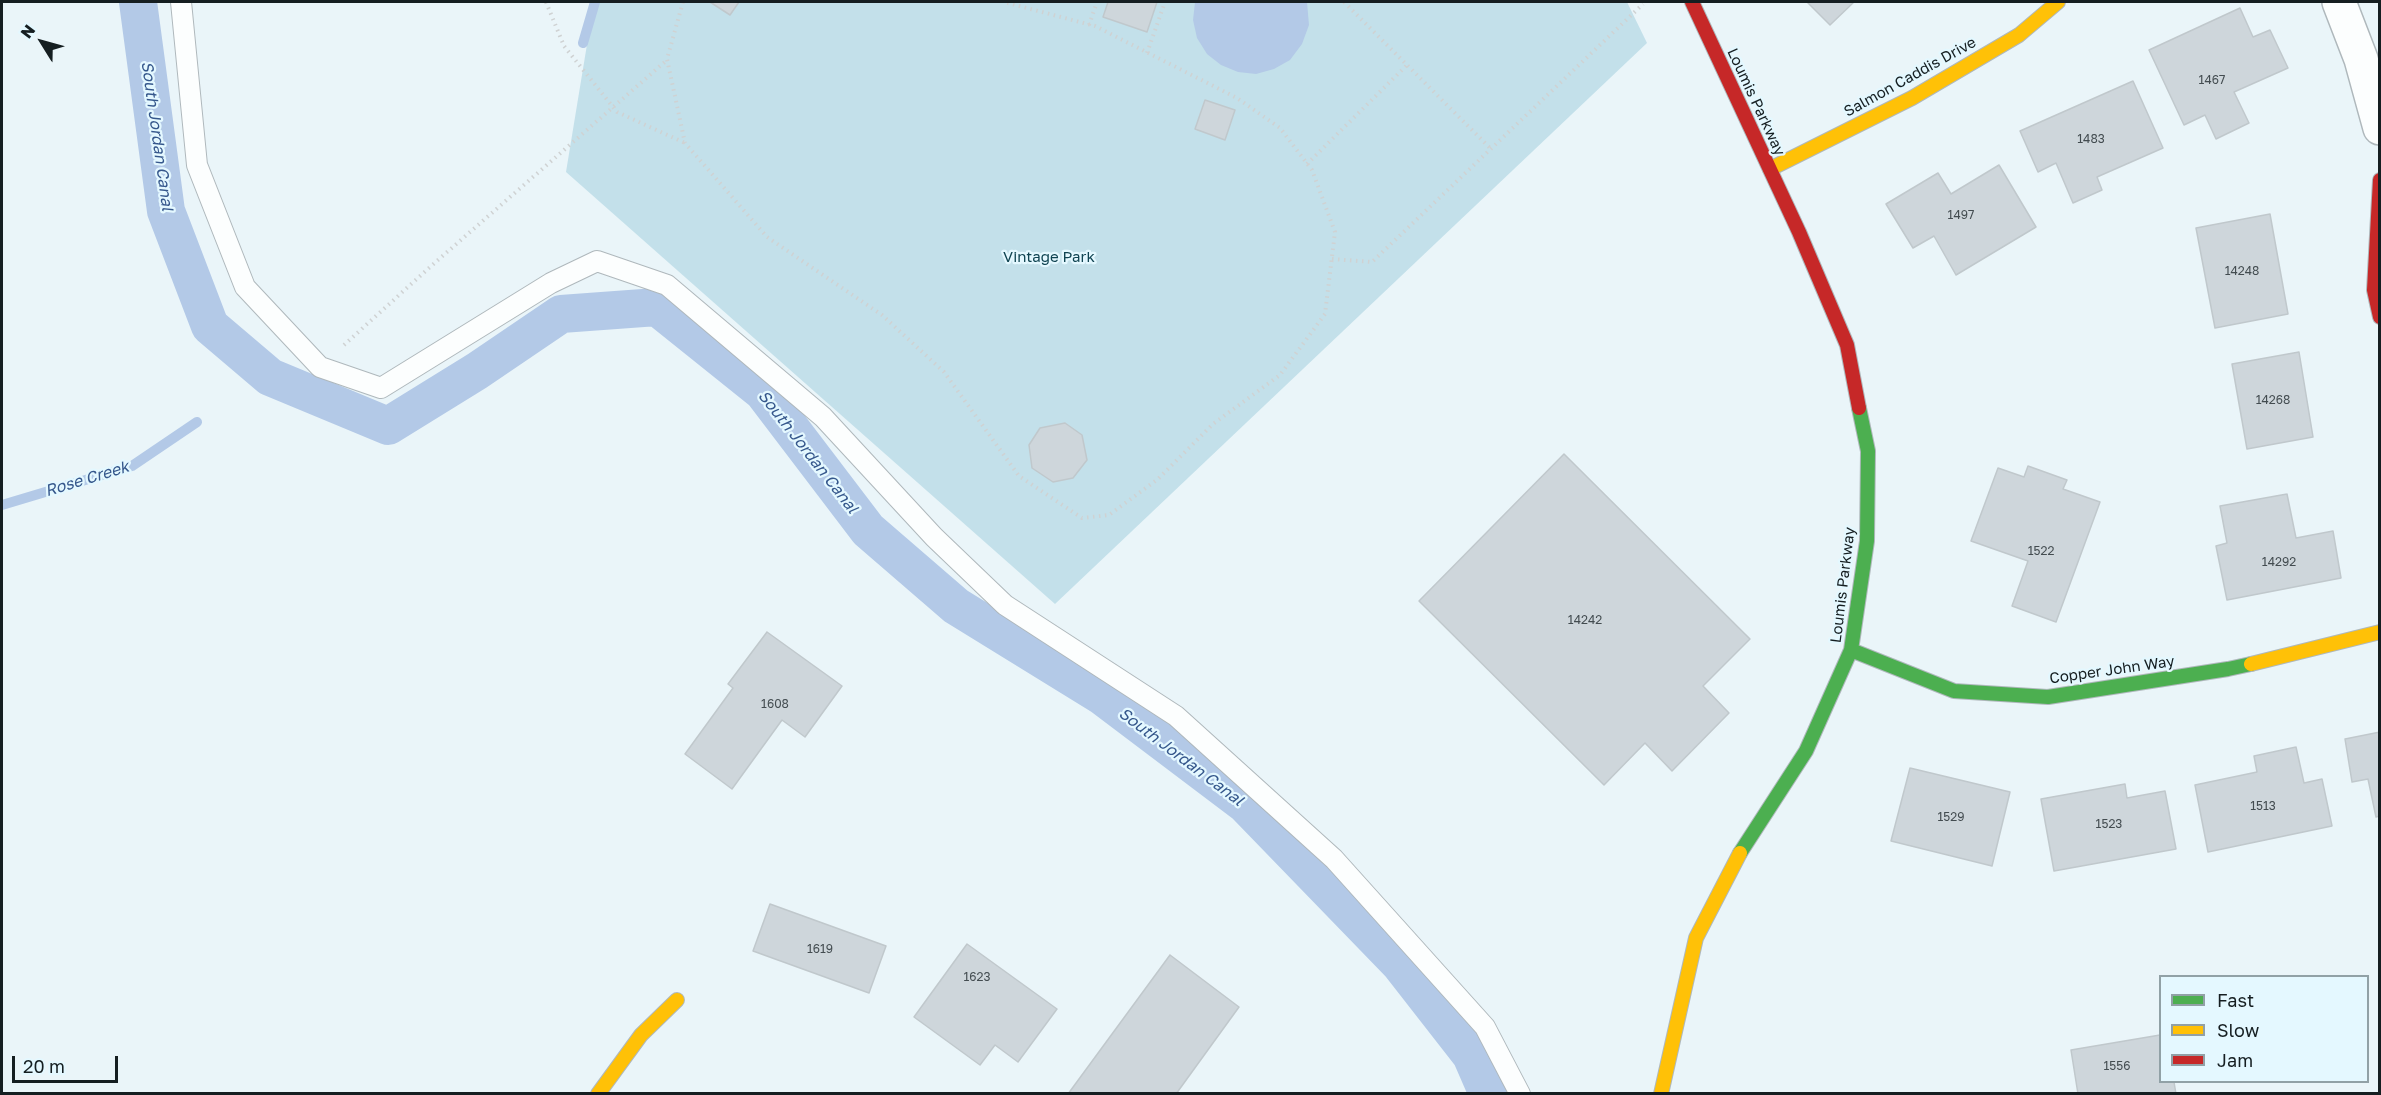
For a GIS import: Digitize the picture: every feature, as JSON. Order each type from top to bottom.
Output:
[{"type":"street","name":"Loumis Parkway","points":[[1661,1094],[1696,939],[1734,863],[1806,751],[1851,650],[1867,541],[1868,451],[1847,345],[1799,232],[1692,2]]},
{"type":"street","name":"Salmon Caddis Drive","points":[[1770,169],[1912,98],[2019,35],[2058,2]]},
{"type":"street","points":[[2339,2],[2361,59],[2379,128]]},
{"type":"street","points":[[2379,180],[2374,290],[2379,316]]},
{"type":"street","name":"Copper John Way","points":[[1851,650],[1954,691],[2048,697],[2228,669],[2379,632]]},
{"type":"street","points":[[598,1094],[641,1035],[677,1000]]},
{"type":"lane","points":[[181,2],[197,165],[245,287],[320,367],[381,388],[550,283],[597,261],[667,285],[823,417],[934,537],[1005,606],[1176,716],[1334,859],[1485,1027],[1520,1094]]},
{"type":"path","points":[[546,2],[564,46],[617,112],[685,143],[767,237],[882,315],[944,372],[1018,476],[1082,518],[1109,515],[1158,479],[1213,424],[1280,375],[1326,314],[1335,232],[1312,170],[1280,128],[1237,98],[1089,25],[1004,2]]},
{"type":"path","points":[[683,2],[667,59],[685,143]]},
{"type":"path","points":[[1089,25],[1097,2]]},
{"type":"path","points":[[1147,53],[1165,2]]},
{"type":"path","points":[[1344,2],[1491,149]]},
{"type":"path","points":[[1332,259],[1372,262],[1643,4]]},
{"type":"path","points":[[320,367],[667,59]]},
{"type":"path","points":[[1307,164],[1407,65]]},
{"type":"green space","name":"Vintage Park","points":[[594,2],[1627,2],[1647,43],[1055,604],[566,172]]},
{"type":"shaded area","points":[[1195,2],[1307,2],[1309,25],[1302,44],[1290,60],[1274,69],[1256,74],[1238,72],[1221,65],[1207,54],[1197,38],[1193,20]]},
{"type":"building","points":[[710,2],[739,2],[730,15]]},
{"type":"building","points":[[1108,2],[1157,2],[1147,32],[1103,17]]},
{"type":"building","points":[[1807,2],[1854,2],[1830,25]]},
{"type":"building","points":[[2240,8],[2253,37],[2270,30],[2288,68],[2234,92],[2249,123],[2216,139],[2205,115],[2184,125],[2149,50]]},
{"type":"building","points":[[2133,81],[2163,148],[2097,177],[2102,190],[2073,203],[2056,163],[2038,172],[2020,131]]},
{"type":"building","points":[[1205,100],[1235,110],[1225,140],[1195,129]]},
{"type":"building","points":[[1999,165],[2036,227],[1956,275],[1934,236],[1913,248],[1886,204],[1938,173],[1951,194]]},
{"type":"building","points":[[2270,214],[2288,314],[2215,328],[2196,228]]},
{"type":"building","points":[[2299,352],[2313,437],[2247,449],[2232,364]]},
{"type":"building","points":[[1065,423],[1082,435],[1087,460],[1073,478],[1053,482],[1032,468],[1029,445],[1040,428]]},
{"type":"building","points":[[1564,454],[1750,639],[1703,686],[1729,713],[1672,771],[1645,743],[1604,785],[1419,601]]},
{"type":"building","points":[[2028,466],[2067,480],[2063,489],[2100,502],[2056,622],[2012,606],[2028,561],[1971,541],[1998,468],[2024,477]]},
{"type":"building","points":[[2287,494],[2296,538],[2333,531],[2341,578],[2227,600],[2216,546],[2227,543],[2220,506]]},
{"type":"building","points":[[767,632],[842,686],[805,737],[782,720],[732,789],[685,754],[733,688],[728,684]]},
{"type":"building","points":[[2380,732],[2380,816],[2376,817],[2368,779],[2352,782],[2345,739]]},
{"type":"building","points":[[2296,747],[2304,783],[2322,779],[2332,826],[2208,852],[2195,785],[2257,772],[2254,756]]},
{"type":"building","points":[[1910,768],[2010,792],[1992,866],[1891,841]]},
{"type":"building","points":[[2125,784],[2127,798],[2165,791],[2176,849],[2054,871],[2041,799]]},
{"type":"building","points":[[770,904],[886,946],[869,993],[753,951]]},
{"type":"building","points":[[967,944],[1057,1009],[1018,1062],[995,1045],[980,1065],[914,1017]]},
{"type":"building","points":[[1170,955],[1239,1007],[1176,1094],[1068,1094]]},
{"type":"building","points":[[2159,1035],[2159,1083],[2174,1083],[2176,1094],[2078,1094],[2071,1050]]},
{"type":"waterway","name":"South Jordan Canal","points":[[138,2],[166,211],[210,326],[270,377],[388,426],[477,371],[561,314],[657,307],[763,392],[868,530],[956,606],[1102,696],[1245,804],[1400,964],[1471,1055],[1488,1094]]},
{"type":"waterway","name":"Rose Creek","points":[[583,43],[595,2]]},
{"type":"waterway","name":"Rose Creek","points":[[2,505],[132,466],[197,422]]},
{"type":"traffic: fast","points":[[1740,853],[1806,751],[1851,650],[1867,541],[1868,451],[1859,408]]},
{"type":"traffic: fast","points":[[1851,650],[1954,691],[2048,697],[2251,664]]},
{"type":"traffic: slow","points":[[1770,169],[1912,98],[2019,35],[2058,2]]},
{"type":"traffic: slow","points":[[2251,664],[2380,632]]},
{"type":"traffic: slow","points":[[1661,1094],[1696,938],[1740,853]]},
{"type":"traffic: slow","points":[[598,1094],[641,1035],[677,1000]]},
{"type":"traffic: jam","points":[[1692,2],[1799,232],[1847,345],[1859,408]]},
{"type":"traffic: jam","points":[[2380,180],[2374,290],[2380,317]]}]
